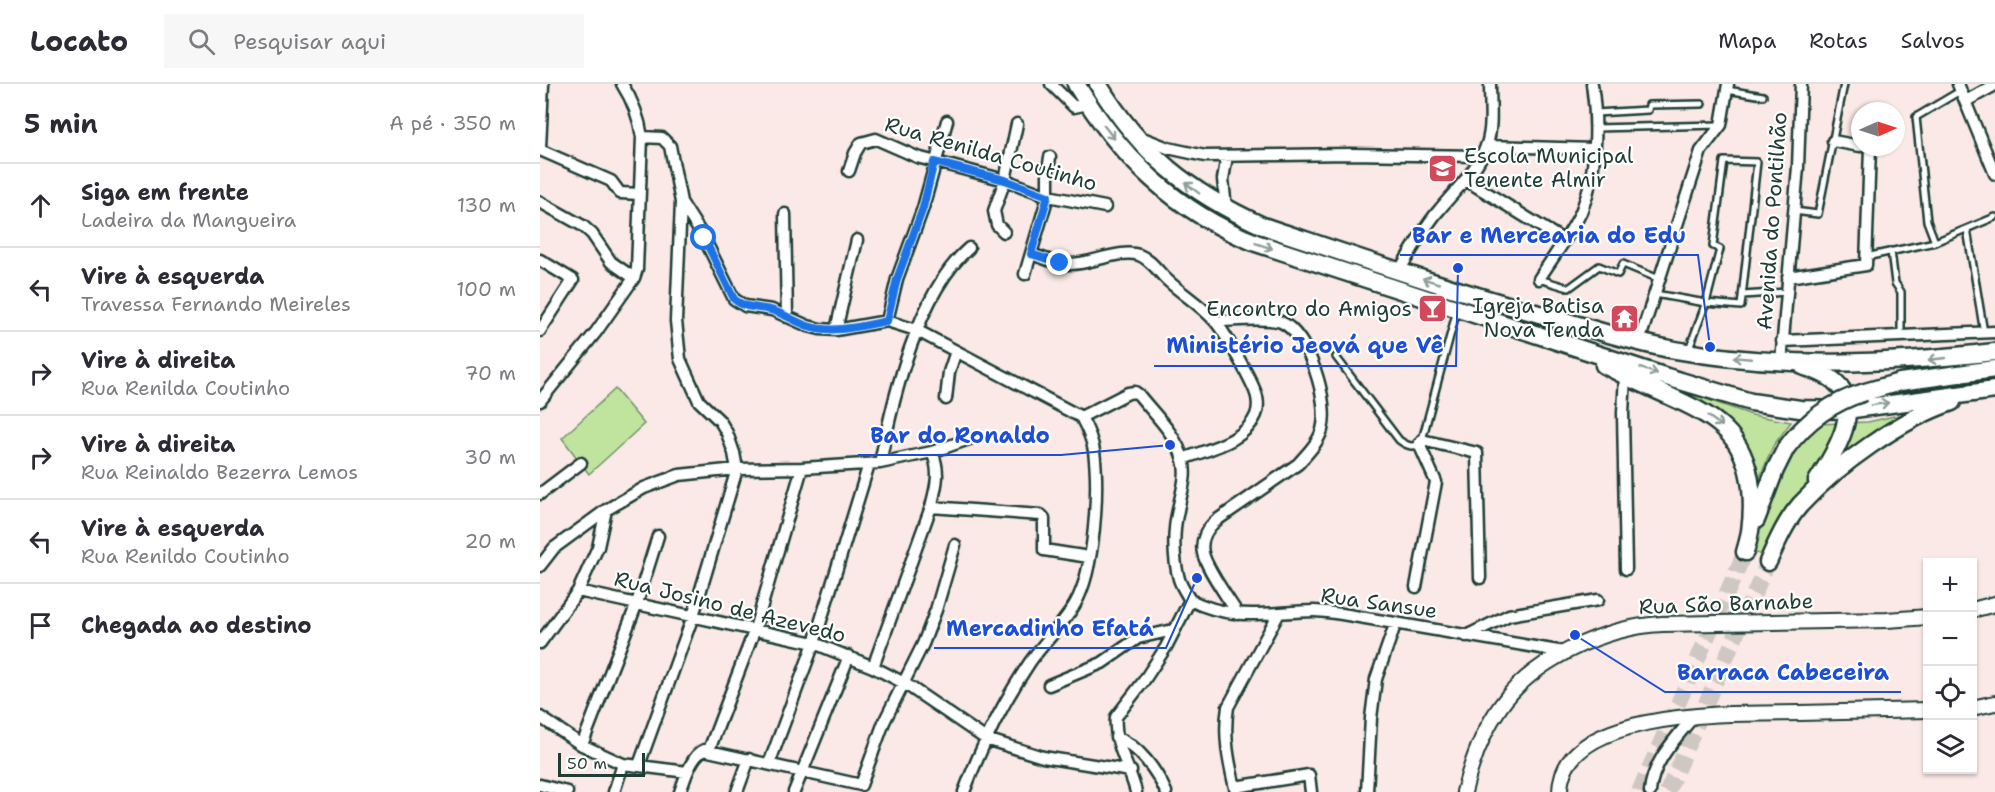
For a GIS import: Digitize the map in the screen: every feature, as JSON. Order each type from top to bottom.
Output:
[{"type":"main road","points":[[1076,84],[1081,105],[1146,176],[1190,208],[1223,228],[1256,243],[1656,374],[1751,402],[1800,409],[1846,410],[1991,391]]},
{"type":"main road","points":[[1098,84],[1134,134],[1172,173],[1198,193],[1226,209],[1263,226],[1520,309],[1639,342],[1688,352],[1787,362],[1885,363],[1995,352]]},
{"type":"main road","points":[[1547,337],[1711,417],[1732,436],[1746,462],[1750,477],[1751,535]]},
{"type":"main road","points":[[1768,562],[1787,524],[1806,500],[1839,445],[1845,424],[1846,410],[1842,391],[1831,378],[1787,362]]},
{"type":"main road","points":[[1744,552],[1775,470],[1786,448],[1803,428],[1824,411],[1864,392],[1900,382],[1995,369]]},
{"type":"main road","points":[[1806,500],[1860,454],[1911,418],[1935,408],[1991,391]]},
{"type":"street","points":[[543,84],[540,149],[611,181],[620,193],[640,194]]},
{"type":"street","points":[[540,401],[596,332],[634,278],[638,261],[642,136],[633,102],[622,84]]},
{"type":"street","points":[[1051,84],[1081,105]]},
{"type":"street","points":[[1399,271],[1439,209],[1466,180],[1484,151],[1490,127],[1490,84]]},
{"type":"street","points":[[1539,279],[1584,204],[1594,149],[1592,84]]},
{"type":"street","name":"Avenida do Pontilhão","points":[[1787,362],[1782,341],[1799,153],[1801,84]]},
{"type":"street","points":[[1995,85],[1962,92],[1995,174]]},
{"type":"street","points":[[1639,342],[1701,151],[1721,125],[1728,87]]},
{"type":"street","points":[[887,321],[897,279],[923,208],[947,121]]},
{"type":"street","points":[[1004,232],[997,225],[994,210],[1005,180],[1017,124]]},
{"type":"street","points":[[1134,134],[1168,148],[1205,156],[1594,149]]},
{"type":"street","points":[[639,765],[693,616],[737,469],[727,433],[720,421],[699,401],[680,359],[676,321],[681,202],[670,146],[662,138],[642,136]]},
{"type":"street","name":"Rua Renilda Coutinho","points":[[849,171],[861,143],[876,139],[934,162],[1005,180],[1048,196],[1106,207]]},
{"type":"street","points":[[1833,141],[1851,144]]},
{"type":"street","points":[[1226,209],[1223,179],[1227,156]]},
{"type":"street","points":[[1788,277],[1866,261],[1868,156]]},
{"type":"street","points":[[1026,274],[1048,196],[1050,157]]},
{"type":"street","points":[[1466,180],[1563,240]]},
{"type":"street","points":[[540,202],[583,226],[592,234],[611,262],[634,278]]},
{"type":"street","points":[[681,202],[704,238],[734,299],[745,306],[772,310],[808,326],[836,330],[887,321],[916,330],[1081,417],[1089,431],[1094,451],[1095,490],[1089,557],[1076,602],[1031,661],[986,739],[964,792]]},
{"type":"street","points":[[785,214],[787,317]]},
{"type":"street","points":[[836,330],[857,240]]},
{"type":"street","points":[[880,463],[888,423],[916,330],[950,267],[969,248]]},
{"type":"street","points":[[1031,254],[1071,264],[1126,254],[1138,255],[1148,261],[1216,321],[1252,383],[1257,398],[1257,412],[1251,423],[1235,437],[1183,459]]},
{"type":"street","points":[[540,260],[573,280],[540,331]]},
{"type":"street","points":[[1216,321],[1269,320],[1279,321],[1288,327],[1309,356],[1322,396],[1322,429],[1306,455],[1298,464],[1210,525],[1205,533],[1203,553],[1206,561],[1238,614]]},
{"type":"street","points":[[1782,341],[1990,333]]},
{"type":"street","points":[[946,399],[956,351]]},
{"type":"street","points":[[1625,376],[1623,413],[1626,569]]},
{"type":"street","points":[[1081,417],[1128,393],[1135,392],[1171,435],[1183,459],[1185,479],[1177,513],[1176,560],[1179,580],[1190,600],[1166,647],[1116,717],[1116,737],[1131,771],[1136,792]]},
{"type":"street","points":[[540,566],[554,548],[606,510],[644,488],[679,475],[737,469],[880,463],[932,452],[972,438]]},
{"type":"street","points":[[1420,442],[1477,453],[1480,578]]},
{"type":"street","points":[[1416,587],[1436,482],[1420,442]]},
{"type":"street","points":[[873,666],[938,481],[938,468],[932,452]]},
{"type":"street","points":[[540,494],[581,463]]},
{"type":"street","points":[[769,764],[814,643],[869,464]]},
{"type":"street","points":[[680,792],[687,772],[705,751],[755,630],[802,468]]},
{"type":"street","points":[[930,507],[1041,515],[1044,518],[1044,550],[1089,557]]},
{"type":"street","points":[[540,643],[578,591],[598,547],[606,510]]},
{"type":"street","points":[[582,745],[637,603],[658,536]]},
{"type":"street","points":[[705,751],[861,785],[884,722],[936,610],[955,545]]},
{"type":"street","name":"Rua Josino de Azevedo","points":[[578,591],[814,643],[873,666],[904,683],[986,739],[1043,757],[1131,771]]},
{"type":"street","name":"Rua Sansue","points":[[1190,600],[1204,608],[1238,614],[1278,615],[1315,611],[1342,614],[1564,652]]},
{"type":"street","points":[[1466,636],[1509,615],[1599,600]]},
{"type":"street","points":[[1977,609],[1995,604]]},
{"type":"street","points":[[1278,615],[1228,707],[1225,723],[1227,753],[1235,790],[1309,775],[1311,792]]},
{"type":"street","name":"Rua São Barnabe","points":[[1464,792],[1477,753],[1499,707],[1523,681],[1564,652],[1611,632],[1646,624],[1923,617]]},
{"type":"street","points":[[1367,792],[1371,718],[1376,679],[1395,624]]},
{"type":"street","points":[[1049,685],[1102,663],[1138,638],[1173,630]]},
{"type":"street","points":[[794,792],[849,656]]},
{"type":"street","points":[[1977,707],[1995,703]]},
{"type":"street","points":[[1560,792],[1564,771],[1572,758],[1593,741],[1639,725],[1695,716],[1923,710]]},
{"type":"street","points":[[1650,792],[1650,785],[1663,754],[1695,716]]},
{"type":"street","points":[[540,717],[582,745],[623,764],[687,772]]},
{"type":"street","points":[[1116,737],[1128,743],[1144,757],[1166,792]]},
{"type":"street","points":[[737,792],[749,759]]},
{"type":"street","points":[[614,792],[623,764]]},
{"type":"street","points":[[540,785],[567,792]]},
{"type":"lane","points":[[1794,211],[1818,214],[1844,84]]},
{"type":"lane","points":[[1728,87],[1763,96]]},
{"type":"lane","points":[[1935,242],[1927,221],[1916,117],[1962,92]]},
{"type":"lane","points":[[1594,113],[1648,110],[1649,105],[1702,104]]},
{"type":"lane","points":[[1595,128],[1721,125]]},
{"type":"lane","points":[[1655,294],[1706,303],[1741,306],[1757,162],[1724,161],[1713,246],[1720,249],[1706,303],[1688,352]]},
{"type":"lane","points":[[1866,261],[1891,251],[1935,242],[1995,218]]},
{"type":"lane","points":[[1967,229],[1990,333]]},
{"type":"lane","points":[[1891,251],[1895,283],[1901,292],[1901,336]]},
{"type":"lane","points":[[1539,279],[1569,288],[1599,266],[1618,274],[1623,264],[1659,280]]},
{"type":"lane","points":[[1743,295],[1787,292]]},
{"type":"lane","points":[[1336,357],[1399,441],[1407,446],[1414,446],[1420,442],[1457,308]]},
{"type":"green space","points":[[1671,387],[1752,415],[1791,422],[1773,446],[1758,482],[1728,422],[1714,410],[1670,389]]},
{"type":"green space","points":[[615,389],[644,424],[589,474],[562,438]]},
{"type":"green space","points":[[1899,415],[1808,484],[1777,520],[1763,556],[1752,551],[1791,453],[1818,424],[1868,422]]},
{"type":"tunnel","points":[[1639,792],[1745,552]]},
{"type":"tunnel","points":[[1667,792],[1768,562]]},
{"type":"place","name":"Escola Municipal Tenente Almir","points":[[1443,168]]},
{"type":"place","name":"Ministério Jeová que Vê","points":[[1458,268]]},
{"type":"place","name":"Encontro do Amigos","points":[[1433,309]]},
{"type":"place","name":"Igreja Batisa Nova Tenda","points":[[1625,318]]},
{"type":"place","name":"Bar e Mercearia do Edu","points":[[1710,347]]},
{"type":"place","name":"Bar do Ronaldo","points":[[1170,445]]},
{"type":"place","name":"Mercadinho Efatá","points":[[1197,578]]},
{"type":"place","name":"Barraca Cabeceira","points":[[1575,635]]},
{"type":"route","points":[[704,238],[734,299],[745,306],[772,310],[820,329],[836,330],[887,321],[897,279],[923,208],[934,162],[1005,180],[1048,196],[1031,254],[1060,263]]}]
